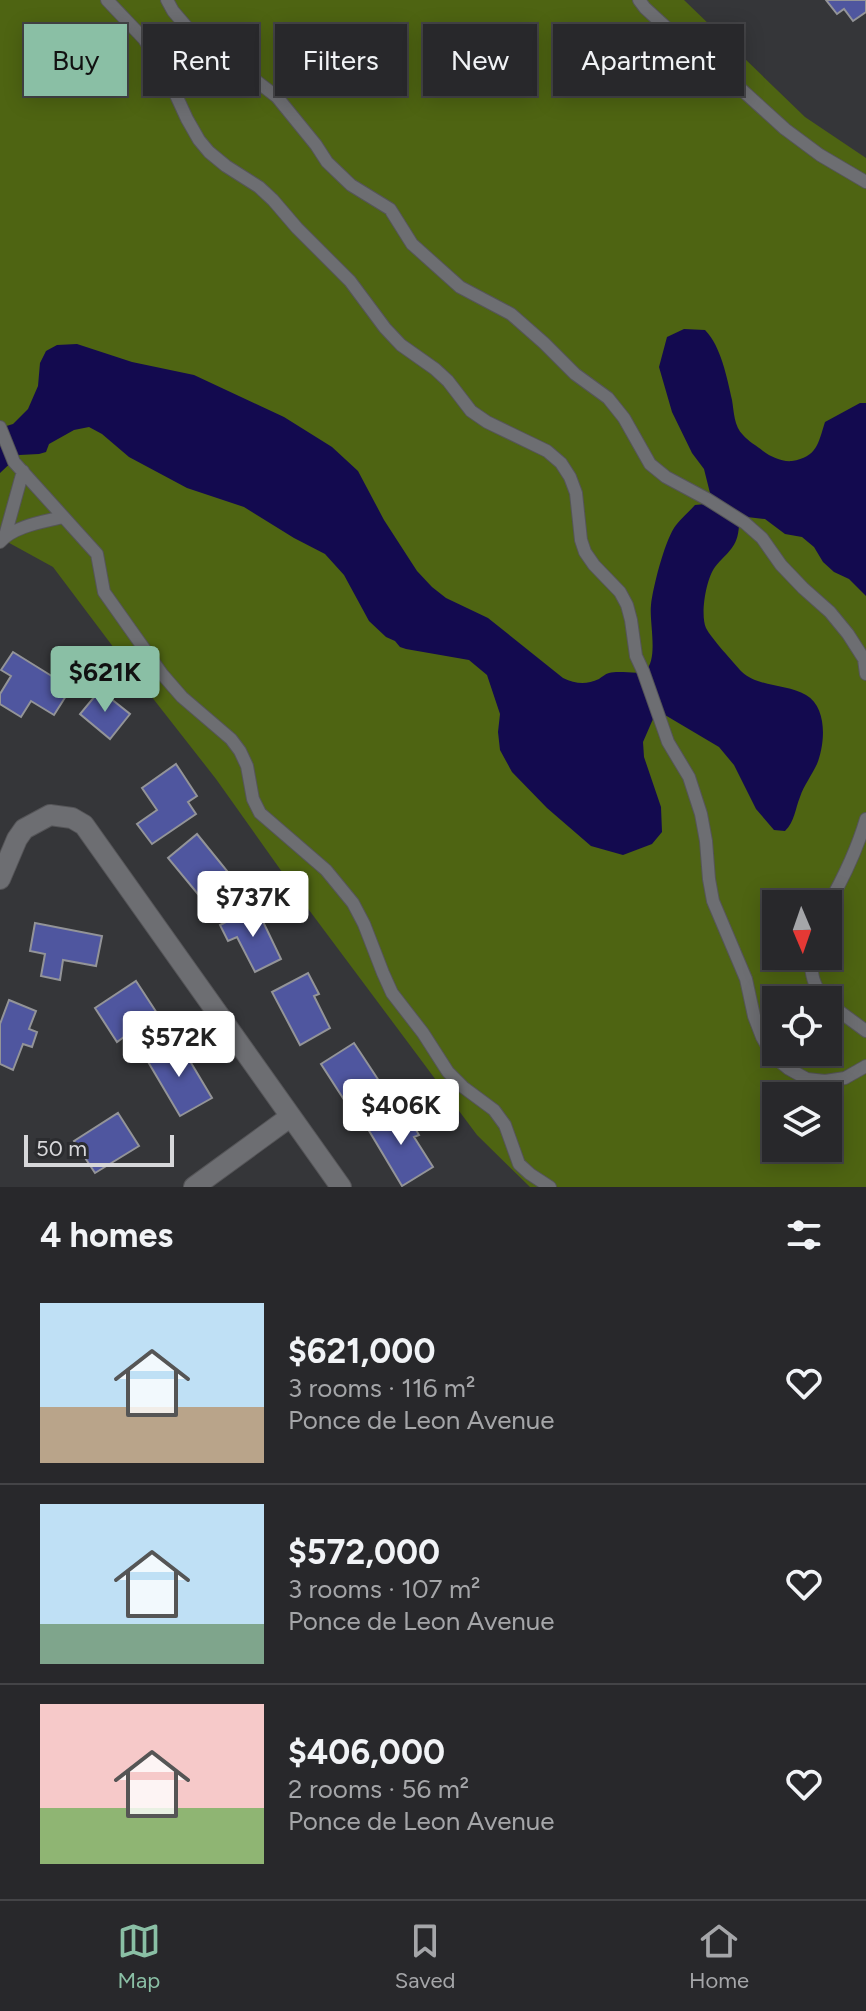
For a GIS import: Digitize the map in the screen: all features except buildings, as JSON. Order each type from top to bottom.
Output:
[{"type":"street","points":[[0,879],[24,829],[50,815],[72,818],[84,825],[341,1187]]},
{"type":"street","points":[[194,1187],[290,1117]]},
{"type":"lane","points":[[107,0],[144,39],[199,140],[209,152],[273,200],[350,281],[385,328],[401,345],[442,375],[471,411],[547,451],[561,463],[576,493],[585,552],[620,592],[627,605],[636,656],[668,742],[689,777],[701,814],[713,901],[746,979],[762,1037],[773,1056],[807,1079],[825,1081],[845,1078],[866,1066]]},
{"type":"lane","points":[[167,0],[203,46],[219,60],[255,80],[277,97],[327,162],[351,185],[390,209],[412,244],[460,287],[511,314],[575,374],[608,398],[624,418],[650,464],[666,477],[745,523],[762,538],[781,565],[830,612],[848,634],[864,659],[866,674]]},
{"type":"lane","points":[[639,0],[704,62],[731,80],[785,129],[820,155],[866,182]]},
{"type":"lane","points":[[0,427],[18,467],[97,554],[104,592],[162,674],[240,751],[260,813],[326,870],[353,903],[392,993],[448,1072],[494,1110],[505,1125],[519,1164],[550,1187]]},
{"type":"lane","points":[[3,539],[18,467]]},
{"type":"lane","points":[[3,539],[32,524],[63,517]]},
{"type":"lane","points":[[837,890],[862,848],[866,819]]},
{"type":"lane","points":[[842,1014],[866,1031]]},
{"type":"green space","points":[[0,0],[684,0],[709,24],[553,24],[553,96],[744,96],[744,58],[805,117],[866,158],[866,1187],[530,1187],[477,1135],[309,910],[216,779],[53,567],[2,539]]},
{"type":"shaded area","points":[[684,329],[705,330],[711,337],[723,363],[738,427],[750,441],[777,459],[792,461],[812,453],[825,422],[860,403],[866,403],[866,596],[849,579],[823,562],[814,547],[802,537],[785,534],[765,519],[747,517],[739,525],[734,544],[715,567],[705,597],[706,628],[742,672],[756,680],[806,695],[818,708],[823,727],[820,756],[785,831],[774,830],[756,809],[734,765],[719,747],[665,715],[653,719],[643,742],[644,757],[661,807],[662,832],[652,844],[623,855],[591,846],[512,772],[500,750],[500,714],[487,675],[469,660],[406,649],[386,637],[369,621],[344,575],[325,554],[244,507],[187,488],[129,457],[89,427],[74,430],[49,444],[46,452],[19,455],[0,473],[0,428],[13,424],[28,409],[38,386],[40,363],[46,351],[57,345],[77,344],[132,362],[194,375],[284,417],[332,447],[358,471],[384,520],[417,571],[432,587],[446,598],[488,618],[563,678],[585,683],[609,673],[642,672],[652,658],[651,605],[666,544],[681,519],[695,505],[705,504],[711,497],[704,469],[692,453],[672,412],[659,367],[667,337]]}]
